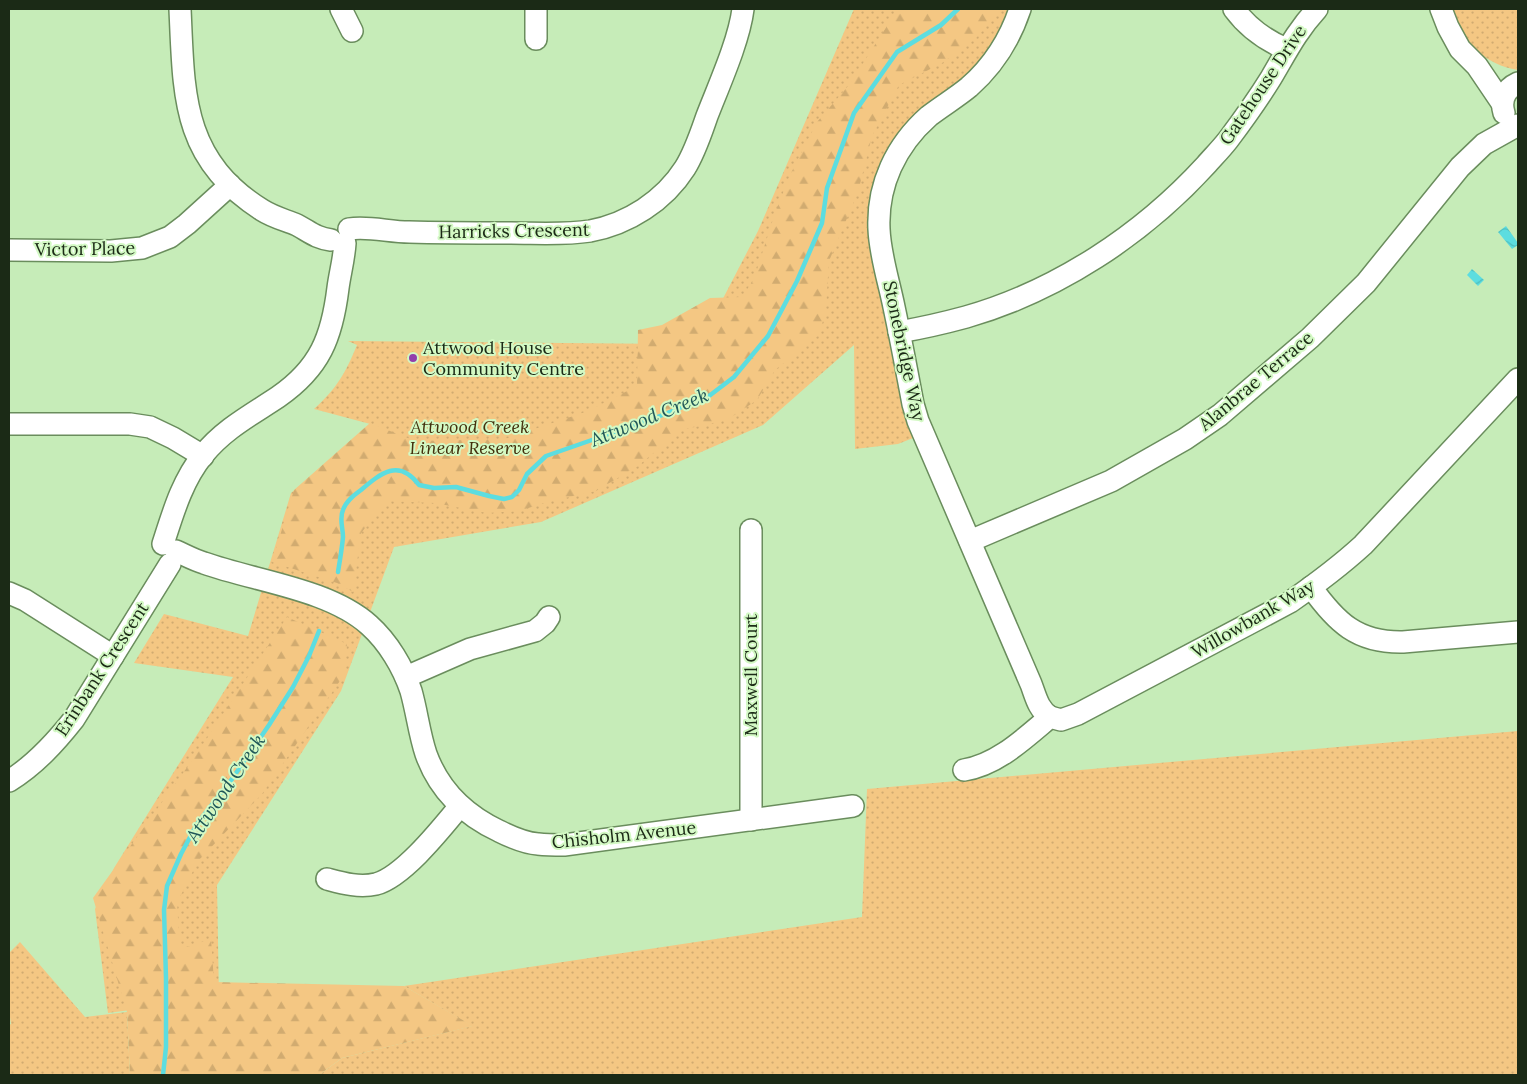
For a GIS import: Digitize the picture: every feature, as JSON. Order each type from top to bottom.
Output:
[{"type":"street","name":"Harricks Crescent","points":[[180,9],[183,72],[189,115],[197,139],[211,162],[230,185],[278,219],[297,226],[319,238],[340,237],[376,229],[390,232],[558,233],[609,227],[632,217],[653,203],[671,186],[685,168],[694,152],[737,34],[743,9]]},
{"type":"street","points":[[341,9],[352,31]]},
{"type":"street","points":[[536,9],[536,39]]},
{"type":"street","name":"Stonebridge Way","points":[[1020,9],[1014,27],[1003,48],[987,69],[968,87],[938,109],[905,140],[893,160],[885,179],[880,198],[879,231],[912,404],[1031,684],[1038,705],[1050,717]]},
{"type":"street","points":[[1234,9],[1257,34],[1286,49]]},
{"type":"street","name":"Gatehouse Drive","points":[[899,332],[967,317],[1017,298],[1095,259],[1130,235],[1164,207],[1227,142],[1266,85],[1302,25],[1317,9]]},
{"type":"street","points":[[1441,9],[1460,49],[1477,66],[1511,116]]},
{"type":"street","points":[[1477,66],[1518,83]]},
{"type":"street","name":"Alanbrae Terrace","points":[[970,542],[1111,481],[1185,439],[1220,415],[1310,338],[1366,283],[1460,167],[1511,116],[1508,90],[1518,83]]},
{"type":"street","name":"Victor Place","points":[[9,250],[111,251],[142,248],[170,237],[230,185]]},
{"type":"street","name":"Erinbank Crescent","points":[[9,781],[39,759],[59,738],[74,719],[134,624],[169,555],[174,509],[178,498],[185,483],[203,456],[222,435],[237,423],[279,397],[307,372],[327,340],[333,321],[344,261],[340,237]]},
{"type":"street","name":"Willowbank Way","points":[[1050,717],[1061,720],[1078,714],[1281,606],[1311,588],[1363,545],[1518,379]]},
{"type":"street","points":[[9,424],[130,424],[150,427],[203,456]]},
{"type":"street","name":"Maxwell Court","points":[[751,530],[751,820]]},
{"type":"street","name":"Chisholm Avenue","points":[[169,555],[314,596],[355,614],[369,625],[394,654],[406,677],[426,754],[435,773],[460,806],[472,816],[512,838],[537,844],[564,845],[853,806]]},
{"type":"street","points":[[1311,588],[1342,624],[1375,639],[1403,642],[1518,632]]},
{"type":"street","points":[[9,593],[26,600],[114,656]]},
{"type":"street","points":[[406,677],[470,649],[534,631],[545,623],[549,617]]},
{"type":"street","points":[[964,770],[981,766],[995,759],[1050,717]]},
{"type":"street","points":[[327,878],[344,884],[361,885],[375,884],[389,879],[413,857],[460,806]]},
{"type":"green space","name":"Attwood Creek Linear Reserve","points":[[854,9],[1008,9],[1005,20],[991,47],[972,71],[924,106],[903,128],[883,160],[870,197],[870,239],[904,407],[913,438],[898,444],[855,449],[854,345],[763,425],[541,522],[394,547],[341,691],[217,885],[219,998],[108,1013],[95,909],[114,868],[233,677],[134,663],[164,614],[248,636],[291,493],[374,425],[314,409],[335,387],[348,364],[357,345],[348,341],[675,344],[716,312],[758,231]]},
{"type":"green space","points":[[898,9],[1001,9],[976,38],[942,63],[899,85],[872,136],[858,192],[829,261],[826,306],[820,334],[775,370],[757,400],[727,420],[681,430],[638,466],[596,491],[547,502],[519,511],[487,513],[435,503],[387,501],[361,533],[353,592],[337,583],[272,562],[294,490],[370,423],[415,441],[505,439],[588,411],[637,386],[638,330],[662,325],[710,298],[742,297],[754,279],[775,213],[790,175],[817,122],[849,85]]},
{"type":"green space","points":[[1452,9],[1518,9],[1518,70],[1495,63],[1476,50],[1456,21]]},
{"type":"green space","points":[[287,617],[347,644],[344,675],[262,794],[198,861],[177,903],[180,949],[211,939],[214,982],[404,986],[473,1026],[342,1058],[319,1075],[130,1075],[127,1012],[93,898],[196,755]]},
{"type":"green space","points":[[1518,731],[1518,1075],[319,1075],[342,1058],[472,1026],[404,986],[862,917],[867,789]]},
{"type":"green space","points":[[20,942],[85,1017],[127,1012],[130,1075],[9,1075],[9,1025],[11,1024],[9,1011],[9,953]]},
{"type":"water","points":[[1506,226],[1518,243],[1512,249],[1498,232]]},
{"type":"water","points":[[1472,269],[1484,280],[1478,286],[1467,275]]},
{"type":"waterway","name":"Attwood Creek","points":[[338,572],[343,537],[341,516],[344,507],[353,496],[383,474],[397,470],[412,477],[419,485],[434,488],[456,487],[504,499],[512,497],[519,490],[527,474],[546,456],[655,418],[709,396],[734,377],[768,336],[797,281],[822,223],[827,188],[854,113],[897,52],[941,25],[958,9]]},
{"type":"waterway","name":"Attwood Creek","points":[[163,1075],[166,1047],[164,910],[167,886],[197,824],[232,779],[293,687],[319,631]]},
{"type":"place","name":"Attwood House Community Centre","points":[[413,358]]}]
